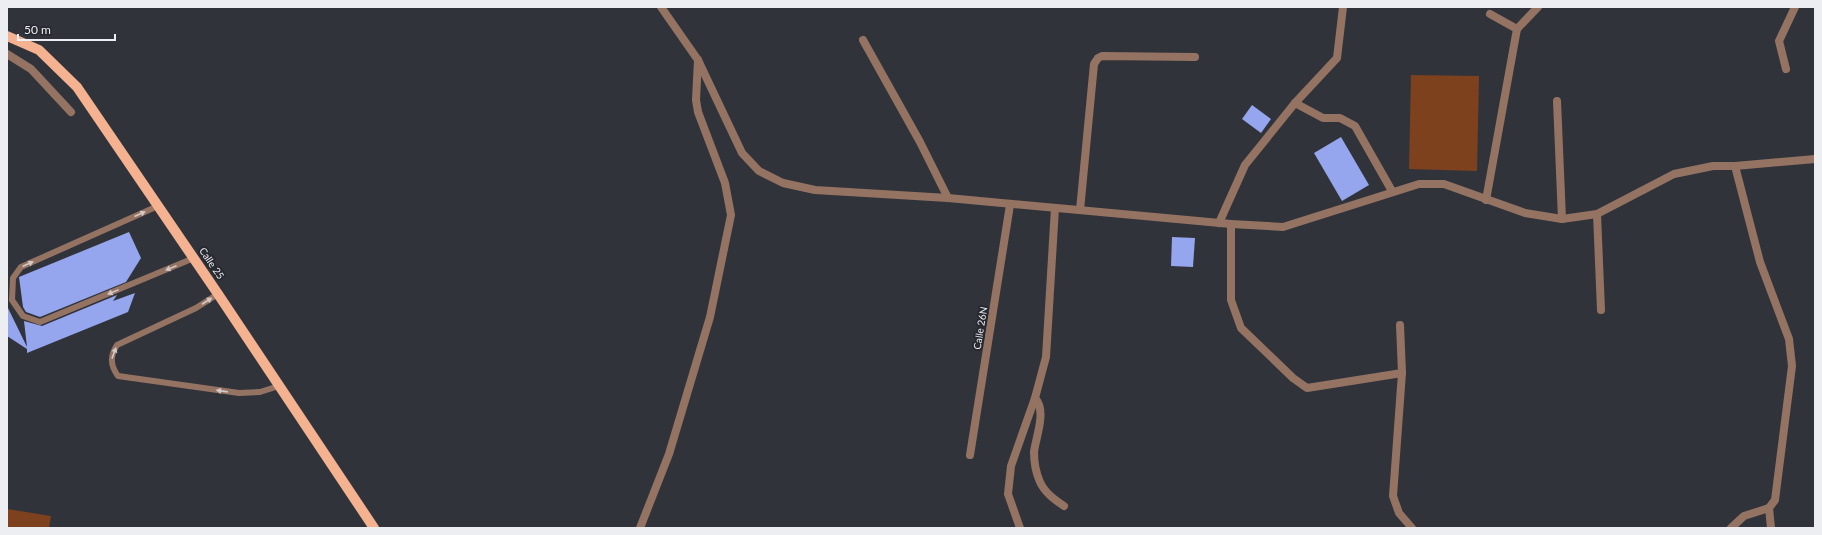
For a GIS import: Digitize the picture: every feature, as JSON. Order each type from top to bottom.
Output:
[{"type":"main road","name":"Calle 25","points":[[7,36],[39,50],[77,87],[194,258],[374,528]]},
{"type":"street","points":[[661,7],[698,60],[742,153],[759,171],[783,183],[815,190],[948,198],[1010,205],[1283,228],[1392,191],[1419,184],[1444,184],[1525,214],[1562,219],[1597,214],[1674,174],[1713,166],[1735,166],[1815,159]]},
{"type":"street","points":[[1219,223],[1245,165],[1295,103],[1337,58],[1343,7]]},
{"type":"street","points":[[1486,200],[1517,29],[1538,7]]},
{"type":"street","points":[[1786,69],[1779,41],[1795,7]]},
{"type":"street","points":[[1490,14],[1517,29]]},
{"type":"street","points":[[863,40],[920,142],[948,198]]},
{"type":"street","points":[[7,54],[31,69],[71,112]]},
{"type":"street","points":[[1080,210],[1094,64],[1098,58],[1102,56],[1195,57]]},
{"type":"street","points":[[640,528],[669,454],[710,317],[731,215],[725,183],[698,112],[696,100],[698,60]]},
{"type":"street","points":[[1557,101],[1562,219]]},
{"type":"street","points":[[1295,103],[1323,118],[1340,118],[1355,126],[1392,191]]},
{"type":"street","points":[[1731,528],[1744,516],[1769,508],[1775,500],[1792,366],[1788,339],[1760,262],[1735,166]]},
{"type":"street","name":"Calle 26N","points":[[970,455],[1010,205]]},
{"type":"street","points":[[1020,528],[1008,494],[1009,480],[1011,466],[1035,398],[1046,357],[1055,208]]},
{"type":"street","points":[[1597,214],[1601,310]]},
{"type":"street","points":[[1231,224],[1231,300],[1240,328],[1292,378],[1307,388],[1402,373]]},
{"type":"street","points":[[1400,324],[1402,373],[1393,496],[1399,514],[1412,528]]},
{"type":"street","points":[[1035,398],[1039,403],[1041,410],[1034,452],[1034,464],[1040,482],[1050,496],[1064,506]]},
{"type":"street","points":[[1769,508],[1772,528]]},
{"type":"lane","points":[[158,206],[21,268],[13,278],[12,300],[23,316],[40,322],[194,258]]},
{"type":"lane","points":[[218,294],[196,308],[117,345],[113,351],[111,360],[115,372],[118,376],[239,394],[260,392],[279,386]]},
{"type":"shaded area","points":[[1411,75],[1479,76],[1477,171],[1409,169]]},
{"type":"shaded area","points":[[7,509],[51,516],[49,528],[7,528]]},
{"type":"building","points":[[1252,105],[1271,119],[1261,133],[1242,119]]},
{"type":"building","points":[[1341,137],[1369,185],[1342,201],[1314,153]]},
{"type":"building","points":[[129,232],[141,258],[126,282],[40,317],[26,312],[23,307],[19,277]]},
{"type":"building","points":[[1172,237],[1195,238],[1193,267],[1171,266]]},
{"type":"building","points":[[135,293],[128,312],[27,353],[27,349],[7,336],[7,306],[27,347],[24,321],[42,326],[117,295],[113,301]]}]
